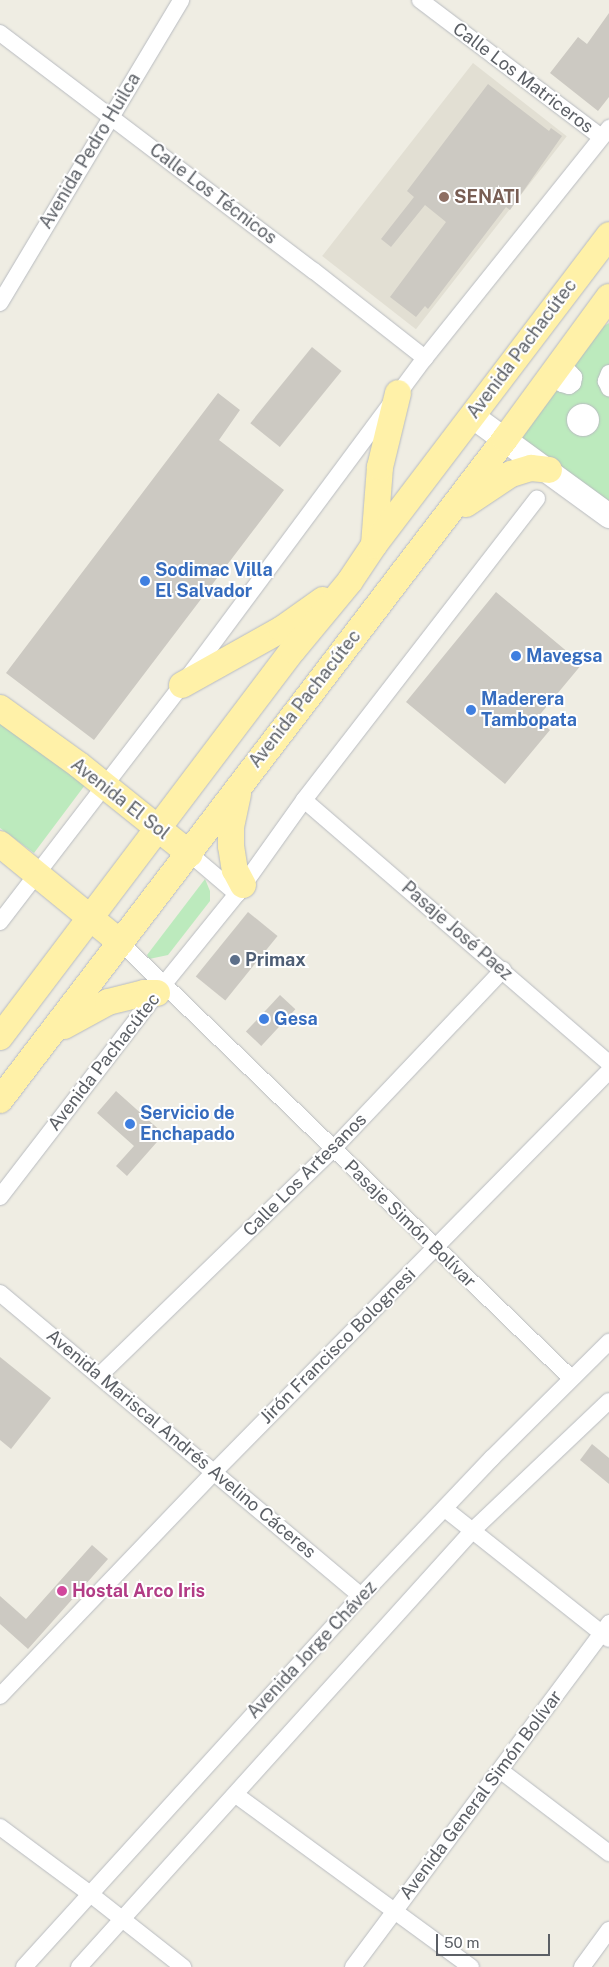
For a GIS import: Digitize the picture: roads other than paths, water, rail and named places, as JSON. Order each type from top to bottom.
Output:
[{"type":"main road","name":"Avenida Pachacútec","points":[[0,1037],[293,650],[350,581],[374,545],[609,235]]},
{"type":"main road","name":"Avenida Pachacútec","points":[[0,1100],[190,854],[245,776],[505,439],[609,297]]},
{"type":"main road","points":[[374,545],[380,467],[398,393]]},
{"type":"main road","points":[[435,531],[471,499],[511,474],[530,468],[548,470]]},
{"type":"main road","points":[[182,685],[282,629],[350,581]]},
{"type":"main road","name":"Avenida El Sol","points":[[0,708],[104,785],[190,854]]},
{"type":"main road","points":[[240,890],[230,846],[234,810],[245,776]]},
{"type":"main road","points":[[0,844],[120,943]]},
{"type":"main road","points":[[49,1037],[84,1014],[108,1002],[160,989]]},
{"type":"street","name":"Avenida Pedro Huilca","points":[[0,303],[181,0]]},
{"type":"street","name":"Calle Los Matriceros","points":[[420,0],[605,133]]},
{"type":"street","name":"Calle Los Técnicos","points":[[0,33],[314,271],[425,358]]},
{"type":"street","points":[[0,922],[182,685],[398,393],[605,133]]},
{"type":"street","points":[[609,373],[606,381],[609,388]]},
{"type":"street","points":[[472,416],[609,516]]},
{"type":"street","name":"Avenida Pachacútec","points":[[0,1197],[160,989],[240,890],[304,800],[537,499]]},
{"type":"street","name":"Pasaje José Paez","points":[[304,800],[609,1063]]},
{"type":"street","name":"Avenida El Sol","points":[[190,854],[240,890]]},
{"type":"street","points":[[120,943],[160,989]]},
{"type":"street","name":"Calle Los Artesanos","points":[[100,1374],[333,1150],[503,970]]},
{"type":"street","name":"Pasaje Simón Bolívar","points":[[160,989],[333,1150],[572,1378]]},
{"type":"street","name":"Jirón Francisco Bolognesi","points":[[0,1696],[215,1471],[609,1071]]},
{"type":"street","name":"Avenida Mariscal Andrés Avelino Cáceres","points":[[0,1293],[100,1374],[361,1596]]},
{"type":"street","name":"Avenida Jorge Chávez","points":[[24,1967],[361,1596],[492,1458],[609,1342]]},
{"type":"street","points":[[79,1967],[473,1530],[609,1401]]},
{"type":"street","points":[[445,1509],[607,1632]]},
{"type":"street","name":"Avenida General Simón Bolívar","points":[[353,1967],[607,1632]]},
{"type":"street","points":[[501,1771],[609,1853]]},
{"type":"street","points":[[236,1795],[471,1967]]},
{"type":"street","points":[[0,1827],[90,1893],[183,1967]]},
{"type":"street","points":[[582,1967],[609,1930]]},
{"type":"place","name":"SENATI","points":[[444,197]]},
{"type":"place","name":"Sodimac Villa El Salvador","points":[[145,581]]},
{"type":"place","name":"Mavegsa","points":[[516,656]]},
{"type":"place","name":"Maderera Tambopata","points":[[471,710]]},
{"type":"place","name":"Primax","points":[[235,960]]},
{"type":"place","name":"Gesa","points":[[264,1019]]},
{"type":"place","name":"Servicio de Enchapado","points":[[130,1124]]},
{"type":"place","name":"Hostal Arco Iris","points":[[62,1591]]}]
